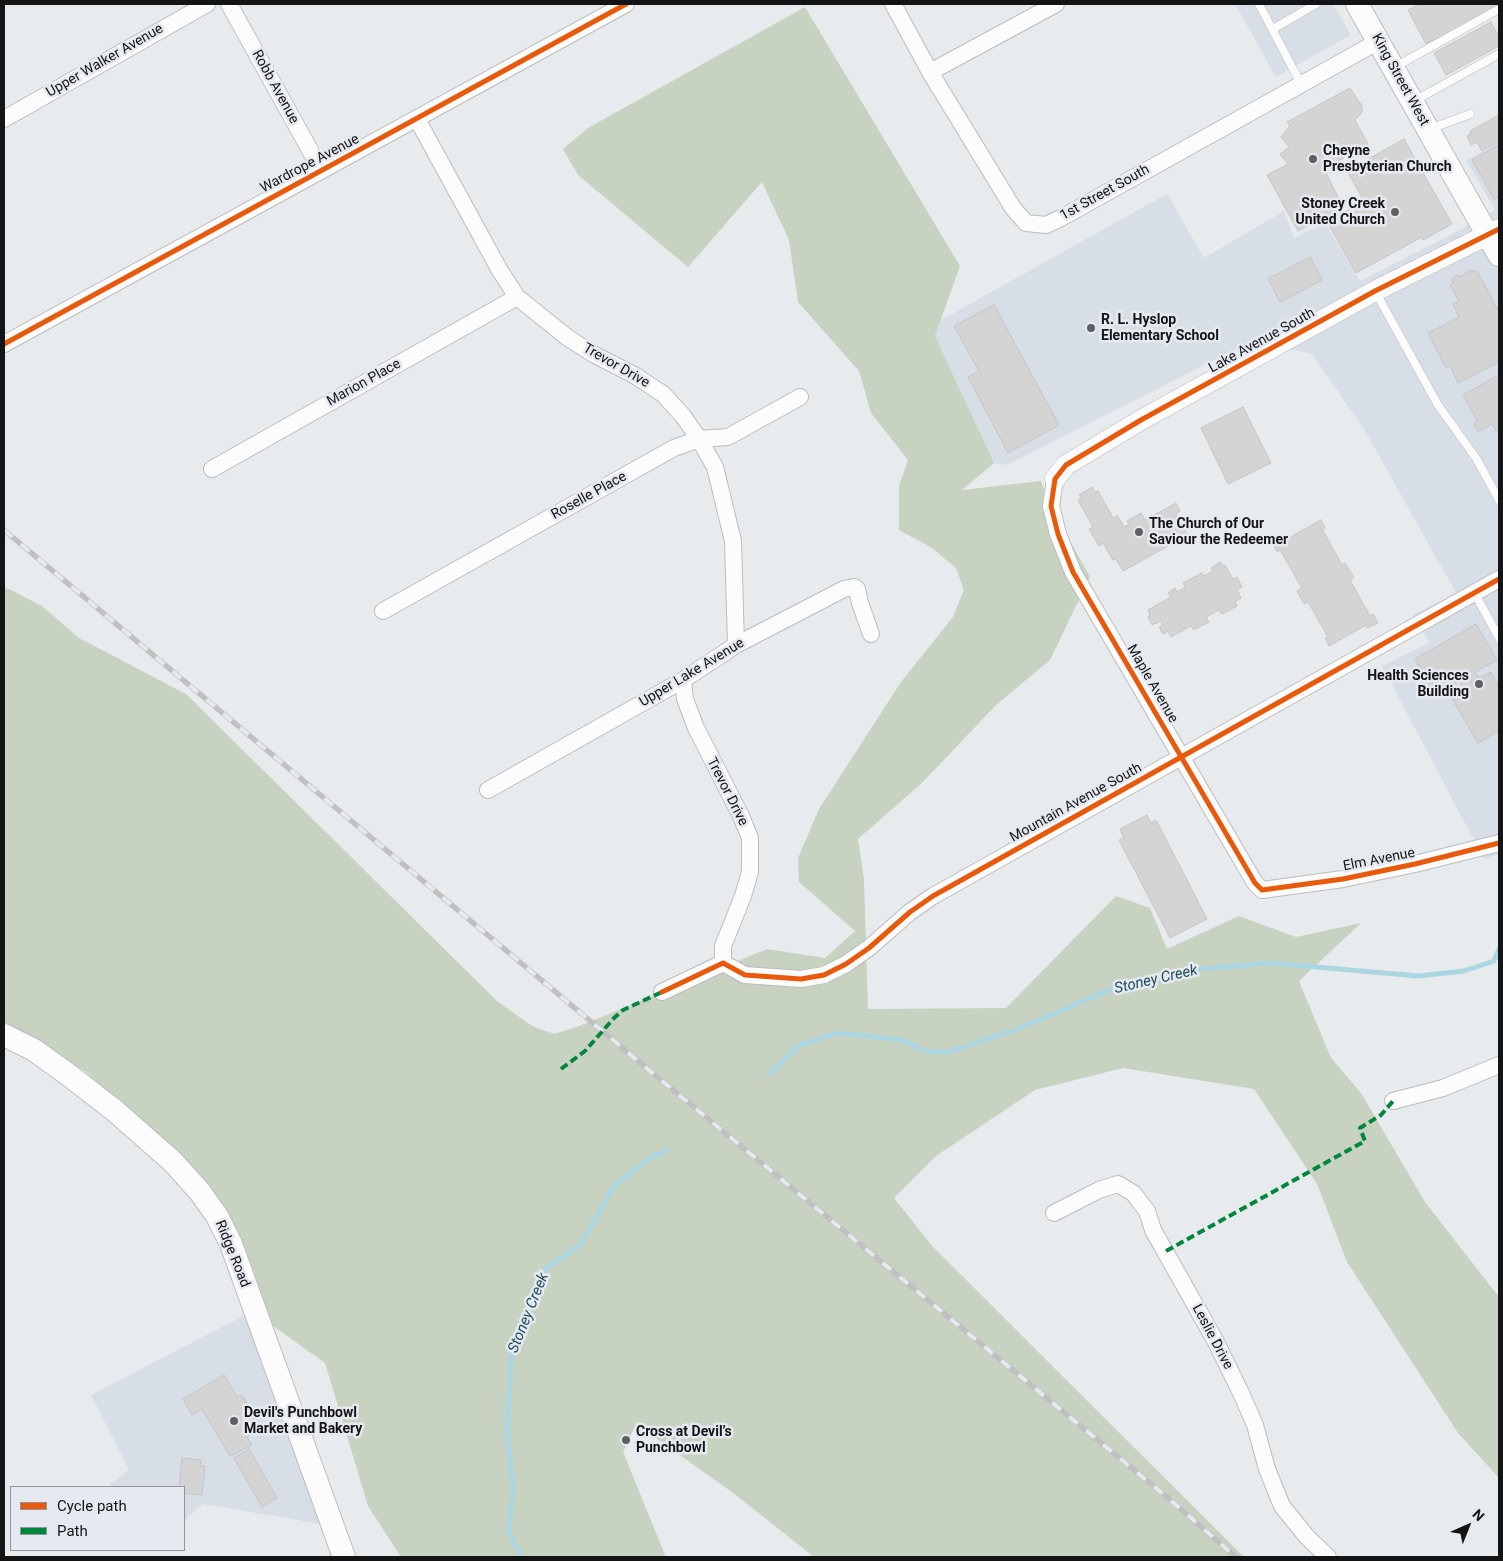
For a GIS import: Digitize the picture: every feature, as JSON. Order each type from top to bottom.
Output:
[{"type":"main road","name":"King Street West","points":[[1357,4],[1428,130],[1493,232],[1499,255]]},
{"type":"main road","name":"Ridge Road","points":[[4,1035],[34,1050],[114,1110],[172,1162],[200,1192],[217,1216],[231,1244],[344,1557]]},
{"type":"street","name":"Upper Walker Avenue","points":[[4,119],[207,4]]},
{"type":"street","name":"Robb Avenue","points":[[229,4],[320,170]]},
{"type":"street","name":"Wardrope Avenue","points":[[4,344],[626,4]]},
{"type":"street","name":"1st Street South","points":[[893,4],[930,72],[1013,208],[1026,223],[1046,225],[1379,41]]},
{"type":"street","points":[[930,72],[1056,4]]},
{"type":"street","name":"Trevor Drive","points":[[417,119],[499,270],[517,298],[568,338],[634,375],[663,394],[683,416],[699,439],[715,467],[733,541],[736,645]]},
{"type":"street","name":"Lake Avenue South","points":[[1054,479],[1066,465],[1142,420],[1375,291],[1493,232]]},
{"type":"street","name":"Marion Place","points":[[212,469],[517,298]]},
{"type":"street","name":"Roselle Place","points":[[384,611],[674,448],[699,439],[728,437],[800,398]]},
{"type":"street","name":"Maple Avenue","points":[[1054,479],[1051,506],[1058,534],[1073,572],[1255,883],[1262,890]]},
{"type":"street","name":"Mountain Avenue South","points":[[723,963],[745,975],[801,979],[824,976],[869,948],[910,912],[933,896],[1499,579]]},
{"type":"street","name":"Upper Lake Avenue","points":[[488,790],[684,680],[736,645],[844,589],[854,587],[856,589],[871,634]]},
{"type":"street","name":"Trevor Drive","points":[[684,680],[685,699],[696,728],[741,816],[750,838],[750,872],[743,896],[723,946],[723,963]]},
{"type":"street","name":"Elm Avenue","points":[[1262,890],[1343,879],[1416,864],[1499,843]]},
{"type":"street","points":[[662,992],[723,963]]},
{"type":"street","points":[[1393,1101],[1443,1088],[1499,1065]]},
{"type":"street","name":"Leslie Drive","points":[[1054,1213],[1099,1190],[1118,1184],[1133,1193],[1148,1211],[1153,1230],[1216,1342],[1256,1426],[1267,1469],[1282,1506],[1307,1537],[1328,1557]]},
{"type":"lane","points":[[1259,4],[1301,84]]},
{"type":"lane","points":[[1273,29],[1316,4]]},
{"type":"lane","points":[[1393,68],[1499,9]]},
{"type":"lane","points":[[1412,102],[1499,54]]},
{"type":"lane","points":[[1428,130],[1470,114]]},
{"type":"lane","points":[[1375,291],[1438,405],[1476,458],[1499,500]]},
{"type":"lane","points":[[1474,592],[1499,638]]},
{"type":"shaded area","points":[[1235,4],[1333,4],[1351,35],[1276,77]]},
{"type":"shaded area","points":[[1499,143],[1499,854],[1484,859],[1382,666],[1429,643],[1413,615],[1456,593],[1364,429],[1312,354],[1252,341],[1007,465],[994,463],[935,336],[941,320],[1167,194],[1204,258],[1284,211],[1294,238],[1325,223],[1360,281],[1495,210],[1466,160]]},
{"type":"shaded area","points":[[245,1315],[320,1524],[203,1504],[185,1520],[185,1486],[111,1486],[110,1484],[129,1470],[91,1395]]},
{"type":"green space","points":[[805,7],[960,266],[935,336],[994,463],[962,490],[1041,481],[1047,500],[1090,577],[1050,660],[996,705],[923,782],[858,839],[864,879],[868,1009],[1006,1008],[1116,896],[1150,908],[1167,949],[1239,916],[1296,937],[1361,923],[1299,981],[1331,1058],[1361,1093],[1425,1202],[1499,1297],[1499,1478],[1458,1433],[1347,1262],[1317,1184],[1254,1089],[1123,1068],[1035,1090],[936,1156],[894,1198],[932,1246],[1244,1557],[814,1557],[732,1492],[657,1439],[637,1422],[623,1452],[666,1557],[401,1557],[368,1506],[325,1363],[269,1323],[218,1200],[194,1169],[86,1072],[4,1022],[4,588],[42,606],[79,638],[186,694],[497,1001],[532,1026],[554,1034],[577,1027],[767,949],[825,958],[855,931],[799,882],[798,858],[819,809],[901,682],[953,617],[964,590],[956,568],[932,548],[899,530],[899,486],[908,460],[871,413],[859,371],[798,302],[789,240],[762,182],[688,267],[578,175],[563,149],[588,128]]},
{"type":"building","points":[[1420,4],[1499,4],[1499,6],[1426,44],[1408,10]]},
{"type":"building","points":[[1491,22],[1499,37],[1499,46],[1446,75],[1434,53]]},
{"type":"building","name":"Cheyne Presbyterian Church","points":[[1350,88],[1362,106],[1362,112],[1355,120],[1368,144],[1324,169],[1343,207],[1298,231],[1267,175],[1288,164],[1280,154],[1289,147],[1281,137],[1290,126],[1287,122]]},
{"type":"building","points":[[1499,115],[1499,142],[1482,151],[1477,142],[1471,145],[1467,136],[1471,134],[1470,131]]},
{"type":"building","name":"Stoney Creek United Church","points":[[1404,139],[1452,224],[1423,240],[1422,237],[1356,273],[1327,222],[1364,201],[1347,171]]},
{"type":"building","points":[[1499,145],[1499,199],[1498,197],[1494,199],[1472,160]]},
{"type":"building","points":[[1310,257],[1322,280],[1280,302],[1268,279]]},
{"type":"building","points":[[1471,270],[1477,271],[1499,312],[1499,362],[1458,383],[1450,365],[1446,368],[1428,333],[1459,317],[1453,304],[1459,301],[1450,285],[1453,283],[1451,280]]},
{"type":"building","points":[[994,305],[1059,425],[1008,453],[968,377],[979,371],[954,326]]},
{"type":"building","points":[[1499,375],[1499,429],[1496,431],[1492,424],[1478,432],[1474,424],[1478,422],[1463,395]]},
{"type":"building","points":[[1243,407],[1271,463],[1228,484],[1201,428]]},
{"type":"building","name":"The Church of Our Saviour the Redeemer","points":[[1092,487],[1095,492],[1098,491],[1113,518],[1117,515],[1124,527],[1129,524],[1127,521],[1141,513],[1145,520],[1176,503],[1180,511],[1176,514],[1188,535],[1123,571],[1116,559],[1113,560],[1103,543],[1099,546],[1089,529],[1093,527],[1078,500],[1081,498],[1079,495]]},
{"type":"building","points":[[1321,520],[1325,528],[1322,529],[1342,565],[1345,563],[1354,578],[1350,580],[1370,616],[1373,614],[1378,623],[1367,628],[1366,625],[1329,646],[1325,638],[1328,637],[1308,602],[1304,604],[1297,591],[1302,588],[1280,550],[1277,552],[1274,546]]},
{"type":"building","points":[[1220,562],[1223,566],[1225,565],[1233,579],[1237,577],[1242,587],[1237,590],[1241,598],[1235,602],[1237,606],[1222,614],[1219,610],[1206,617],[1209,622],[1194,630],[1191,626],[1171,637],[1168,631],[1163,634],[1159,627],[1163,625],[1161,621],[1152,625],[1148,617],[1150,615],[1148,610],[1171,597],[1168,593],[1175,588],[1177,592],[1185,587],[1183,583],[1202,573],[1204,576],[1213,571],[1211,568]]},
{"type":"building","name":"Health Sciences Building","points":[[1476,624],[1497,660],[1475,672],[1479,678],[1491,672],[1499,687],[1499,731],[1478,743],[1450,695],[1463,688],[1459,681],[1435,695],[1415,659]]},
{"type":"building","points":[[1147,815],[1151,823],[1156,820],[1207,919],[1170,938],[1119,840],[1124,838],[1120,829]]},
{"type":"building","name":"Devil's Punchbowl Market and Bakery","points":[[224,1375],[237,1397],[242,1395],[262,1428],[247,1437],[252,1445],[230,1456],[202,1409],[192,1415],[183,1399]]},
{"type":"building","points":[[249,1449],[277,1498],[262,1507],[234,1458]]},
{"type":"building","points":[[182,1458],[201,1460],[200,1466],[205,1466],[202,1495],[185,1493],[185,1486],[179,1486]]},
{"type":"waterway","name":"Stoney Creek","points":[[769,1074],[800,1045],[838,1033],[903,1040],[924,1051],[948,1052],[1020,1028],[1116,987],[1201,969],[1271,963],[1418,976],[1464,971],[1494,961],[1499,949]]},
{"type":"waterway","name":"Stoney Creek","points":[[522,1557],[508,1532],[513,1490],[507,1431],[511,1357],[544,1270],[580,1245],[614,1186],[650,1158],[667,1150]]},
{"type":"railway","points":[[4,530],[650,1071],[1168,1498],[1236,1557]]},
{"type":"marked path","points":[[561,1069],[585,1051],[623,1010],[662,992]]},
{"type":"marked path","points":[[1166,1251],[1365,1141],[1360,1128],[1381,1115],[1393,1101]]},
{"type":"cycle path","points":[[4,344],[626,4]]},
{"type":"cycle path","points":[[1499,229],[1375,291],[1141,420],[1066,465],[1055,479],[1051,506],[1058,534],[1073,572],[1255,883],[1262,890],[1343,879],[1415,864],[1499,843]]},
{"type":"cycle path","points":[[662,992],[723,963],[745,975],[801,979],[824,975],[846,964],[869,948],[910,912],[933,896],[1499,579]]},
{"type":"place","name":"Cheyne Presbyterian Church","points":[[1313,159]]},
{"type":"place","name":"Stoney Creek United Church","points":[[1395,212]]},
{"type":"place","name":"R. L. Hyslop Elementary School","points":[[1091,328]]},
{"type":"place","name":"The Church of Our Saviour the Redeemer","points":[[1139,532]]},
{"type":"place","name":"Health Sciences Building","points":[[1479,684]]},
{"type":"place","name":"Devil's Punchbowl Market and Bakery","points":[[234,1421]]},
{"type":"place","name":"Cross at Devil’s Punchbowl","points":[[626,1440]]}]
